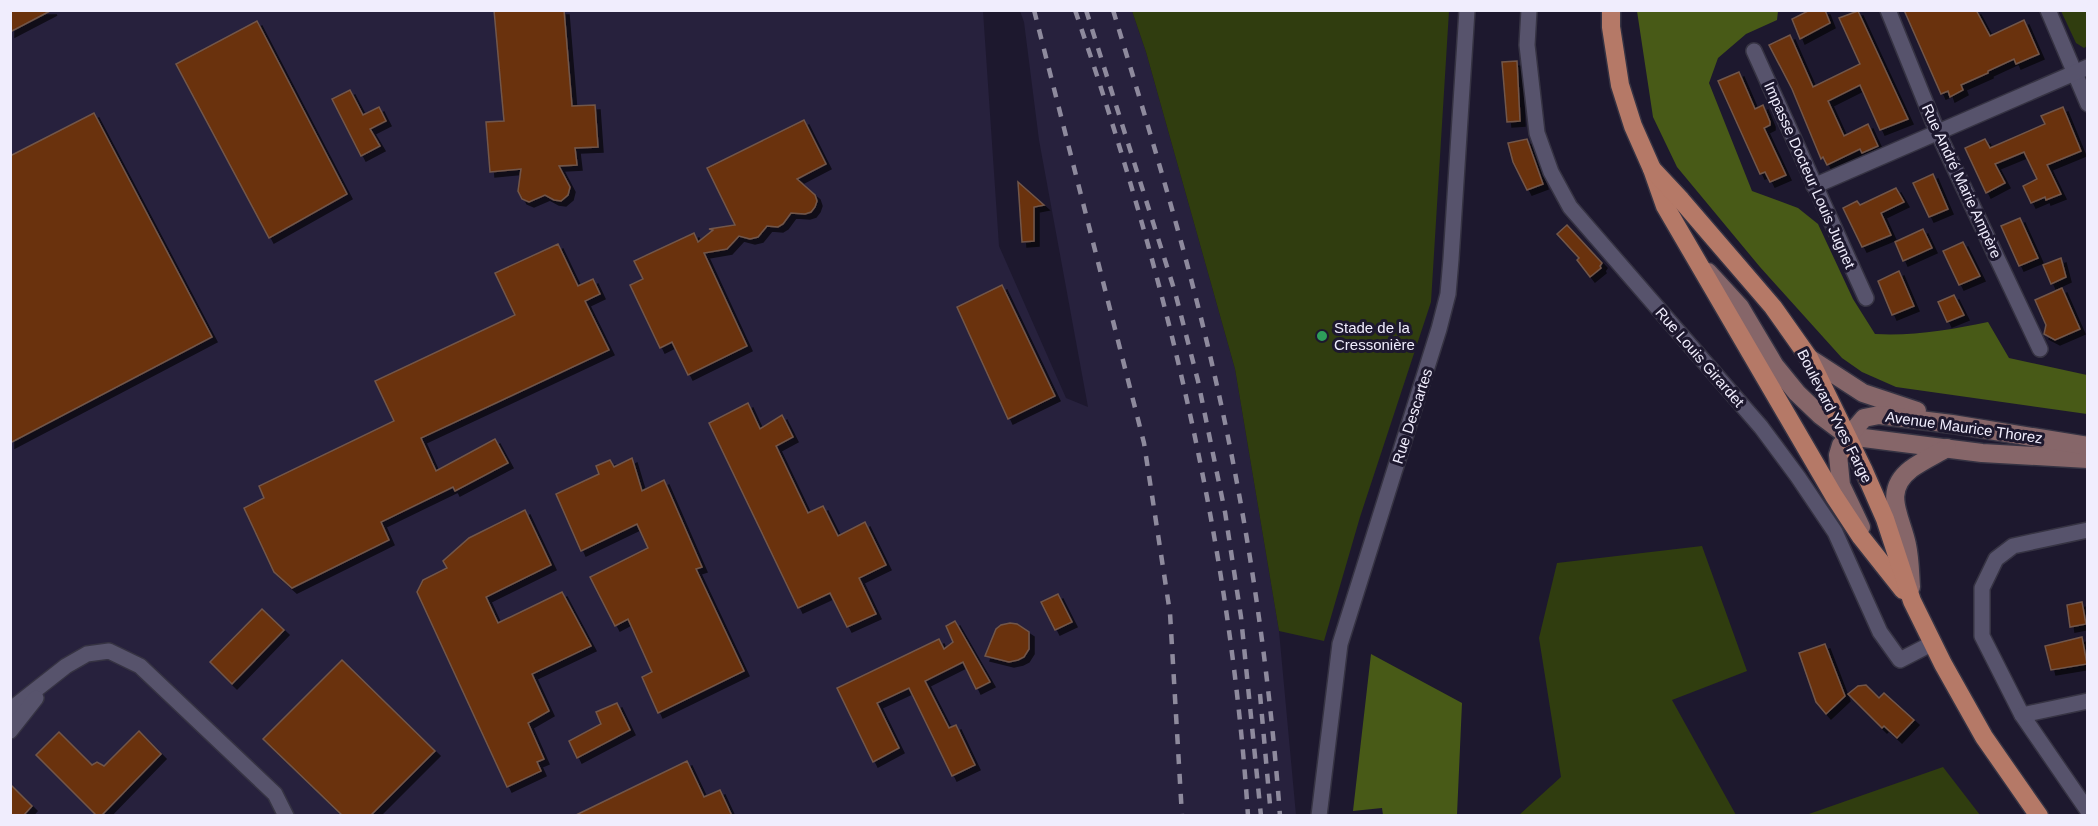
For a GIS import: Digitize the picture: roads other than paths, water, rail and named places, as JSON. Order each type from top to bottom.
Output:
[{"type":"main road","name":"Boulevard Yves Farge","points":[[1611,10],[1611,27],[1620,86],[1633,126],[1665,206],[1834,496],[1912,601]]},
{"type":"main road","name":"Boulevard Yves Farge","points":[[1652,169],[1773,306],[1809,358],[1848,436],[1885,519],[1912,601],[1984,737],[2039,816]]},
{"type":"street","name":"Rue Descartes","points":[[1319,816],[1340,644],[1448,294],[1467,10]]},
{"type":"street","name":"Rue Louis Girardet","points":[[1529,10],[1527,45],[1537,133],[1551,172],[1570,207],[1761,427],[1798,477],[1835,532],[1880,632],[1900,660],[1934,644]]},
{"type":"street","name":"Rue André Marie Ampère","points":[[1888,10],[1937,131],[2040,349]]},
{"type":"street","points":[[2048,10],[2080,70],[2088,104]]},
{"type":"street","name":"Impasse Docteur Louis Jugnet","points":[[1754,51],[1866,298]]},
{"type":"street","points":[[1814,186],[2080,70]]},
{"type":"street","name":"Avenue Maurice Thorez","points":[[1699,262],[1740,307],[1775,366],[1797,393],[1820,415],[1848,436],[2009,455],[2088,459]]},
{"type":"street","points":[[1809,358],[1863,393],[1904,408],[1995,430]]},
{"type":"street","name":"Avenue Maurice Thorez","points":[[1874,552],[1841,485],[1838,455],[1841,445],[1864,418],[1879,415],[1995,430],[2088,446]]},
{"type":"street","points":[[1912,601],[1907,544],[1897,516],[1895,494],[1909,470],[1947,448]]},
{"type":"street","points":[[2088,530],[2013,546],[1996,559],[1982,588],[1982,636],[2022,715],[2088,811]]},
{"type":"street","points":[[10,710],[66,666],[87,654],[109,651],[140,666],[275,794],[286,816]]},
{"type":"street","points":[[10,731],[47,683]]},
{"type":"street","points":[[2022,715],[2088,701]]},
{"type":"railway","points":[[1034,10],[1144,443],[1170,613],[1182,816]]},
{"type":"railway","points":[[1075,10],[1108,108],[1137,208],[1165,307],[1188,407],[1209,508],[1226,610],[1239,713],[1248,816]]},
{"type":"railway","points":[[1086,10],[1175,292],[1198,381],[1225,512],[1241,617],[1261,816]]},
{"type":"railway","points":[[1113,10],[1180,239],[1227,431],[1256,595],[1270,705],[1280,816]]},
{"type":"railway","points":[[1260,694],[1270,805]]},
{"type":"place","name":"Stade de la Cressonière","points":[[1322,336]]}]
